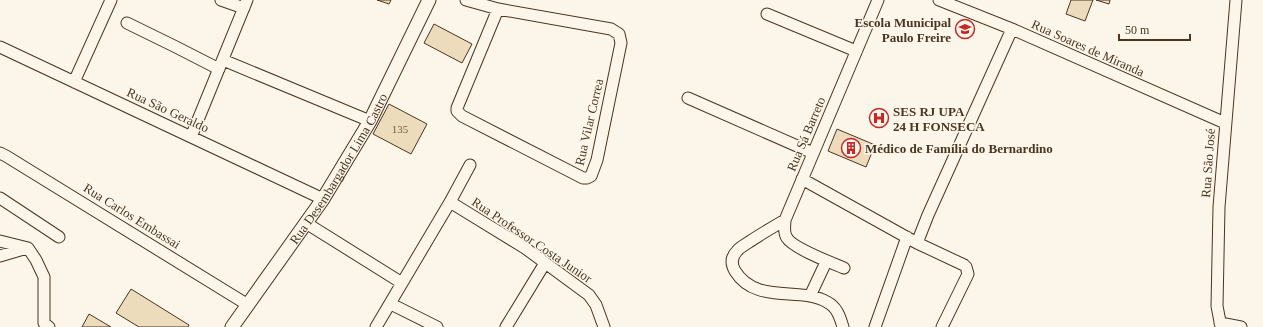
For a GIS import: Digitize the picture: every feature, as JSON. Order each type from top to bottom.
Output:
[{"type":"main road","name":"Rua Desembargador Lima Castro","points":[[232,327],[323,199],[370,121],[429,0]]},
{"type":"street","points":[[74,82],[111,0]]},
{"type":"street","points":[[191,137],[246,4],[221,0]]},
{"type":"street","name":"Rua Vilar Correa","points":[[466,0],[498,9],[611,29],[620,34],[621,43],[596,160],[591,176],[583,178],[469,119],[457,111],[498,9]]},
{"type":"street","name":"Rua Sá Barreto","points":[[785,220],[878,0]]},
{"type":"street","name":"Rua Soares de Miranda","points":[[939,0],[1012,29],[1225,124]]},
{"type":"street","name":"Rua São José","points":[[1220,325],[1217,306],[1219,207],[1236,0]]},
{"type":"street","points":[[767,14],[856,51]]},
{"type":"street","points":[[127,23],[176,47],[370,121]]},
{"type":"street","points":[[917,243],[928,215],[1012,29]]},
{"type":"street","name":"Rua São Geraldo","points":[[0,47],[323,199]]},
{"type":"street","points":[[688,98],[813,153]]},
{"type":"street","name":"Rua Carlos Embassai","points":[[0,153],[248,305]]},
{"type":"street","points":[[376,327],[391,304],[470,165]]},
{"type":"street","points":[[802,179],[917,243],[964,265],[968,270],[968,274],[942,327]]},
{"type":"street","points":[[0,198],[59,237]]},
{"type":"street","name":"Rua Professor Costa Junior","points":[[450,202],[525,248],[589,295],[596,304],[604,327]]},
{"type":"street","points":[[785,220],[784,230],[790,242],[826,262],[844,268]]},
{"type":"street","points":[[785,220],[737,250],[732,261],[737,274],[756,288],[775,293],[810,296],[828,302],[836,309],[843,327]]},
{"type":"street","points":[[306,223],[402,283]]},
{"type":"street","points":[[875,327],[907,237]]},
{"type":"street","points":[[0,240],[28,248],[36,260],[44,277],[43,326]]},
{"type":"street","points":[[0,256],[28,248]]},
{"type":"street","points":[[810,296],[826,262]]},
{"type":"street","points":[[506,327],[545,263]]},
{"type":"street","points":[[391,304],[437,327]]},
{"type":"street","points":[[1220,325],[1241,327]]},
{"type":"building","points":[[377,0],[391,0],[389,4]]},
{"type":"building","points":[[1071,0],[1093,0],[1085,21],[1066,14]]},
{"type":"building","points":[[1096,0],[1110,0],[1109,4]]},
{"type":"building","points":[[434,24],[472,44],[462,63],[424,43]]},
{"type":"building","points":[[389,104],[427,124],[411,154],[373,134]]},
{"type":"building","name":"Médico de Família do Bernardino","points":[[837,129],[875,145],[866,167],[828,151]]},
{"type":"building","points":[[131,289],[189,325],[188,327],[139,327],[116,313]]},
{"type":"building","points":[[89,314],[111,327],[82,327]]},
{"type":"place","name":"Escola Municipal Paulo Freire","points":[[965,29]]},
{"type":"place","name":"SES RJ UPA 24 H FONSECA","points":[[879,118]]},
{"type":"place","name":"Médico de Família do Bernardino","points":[[851,148]]}]
